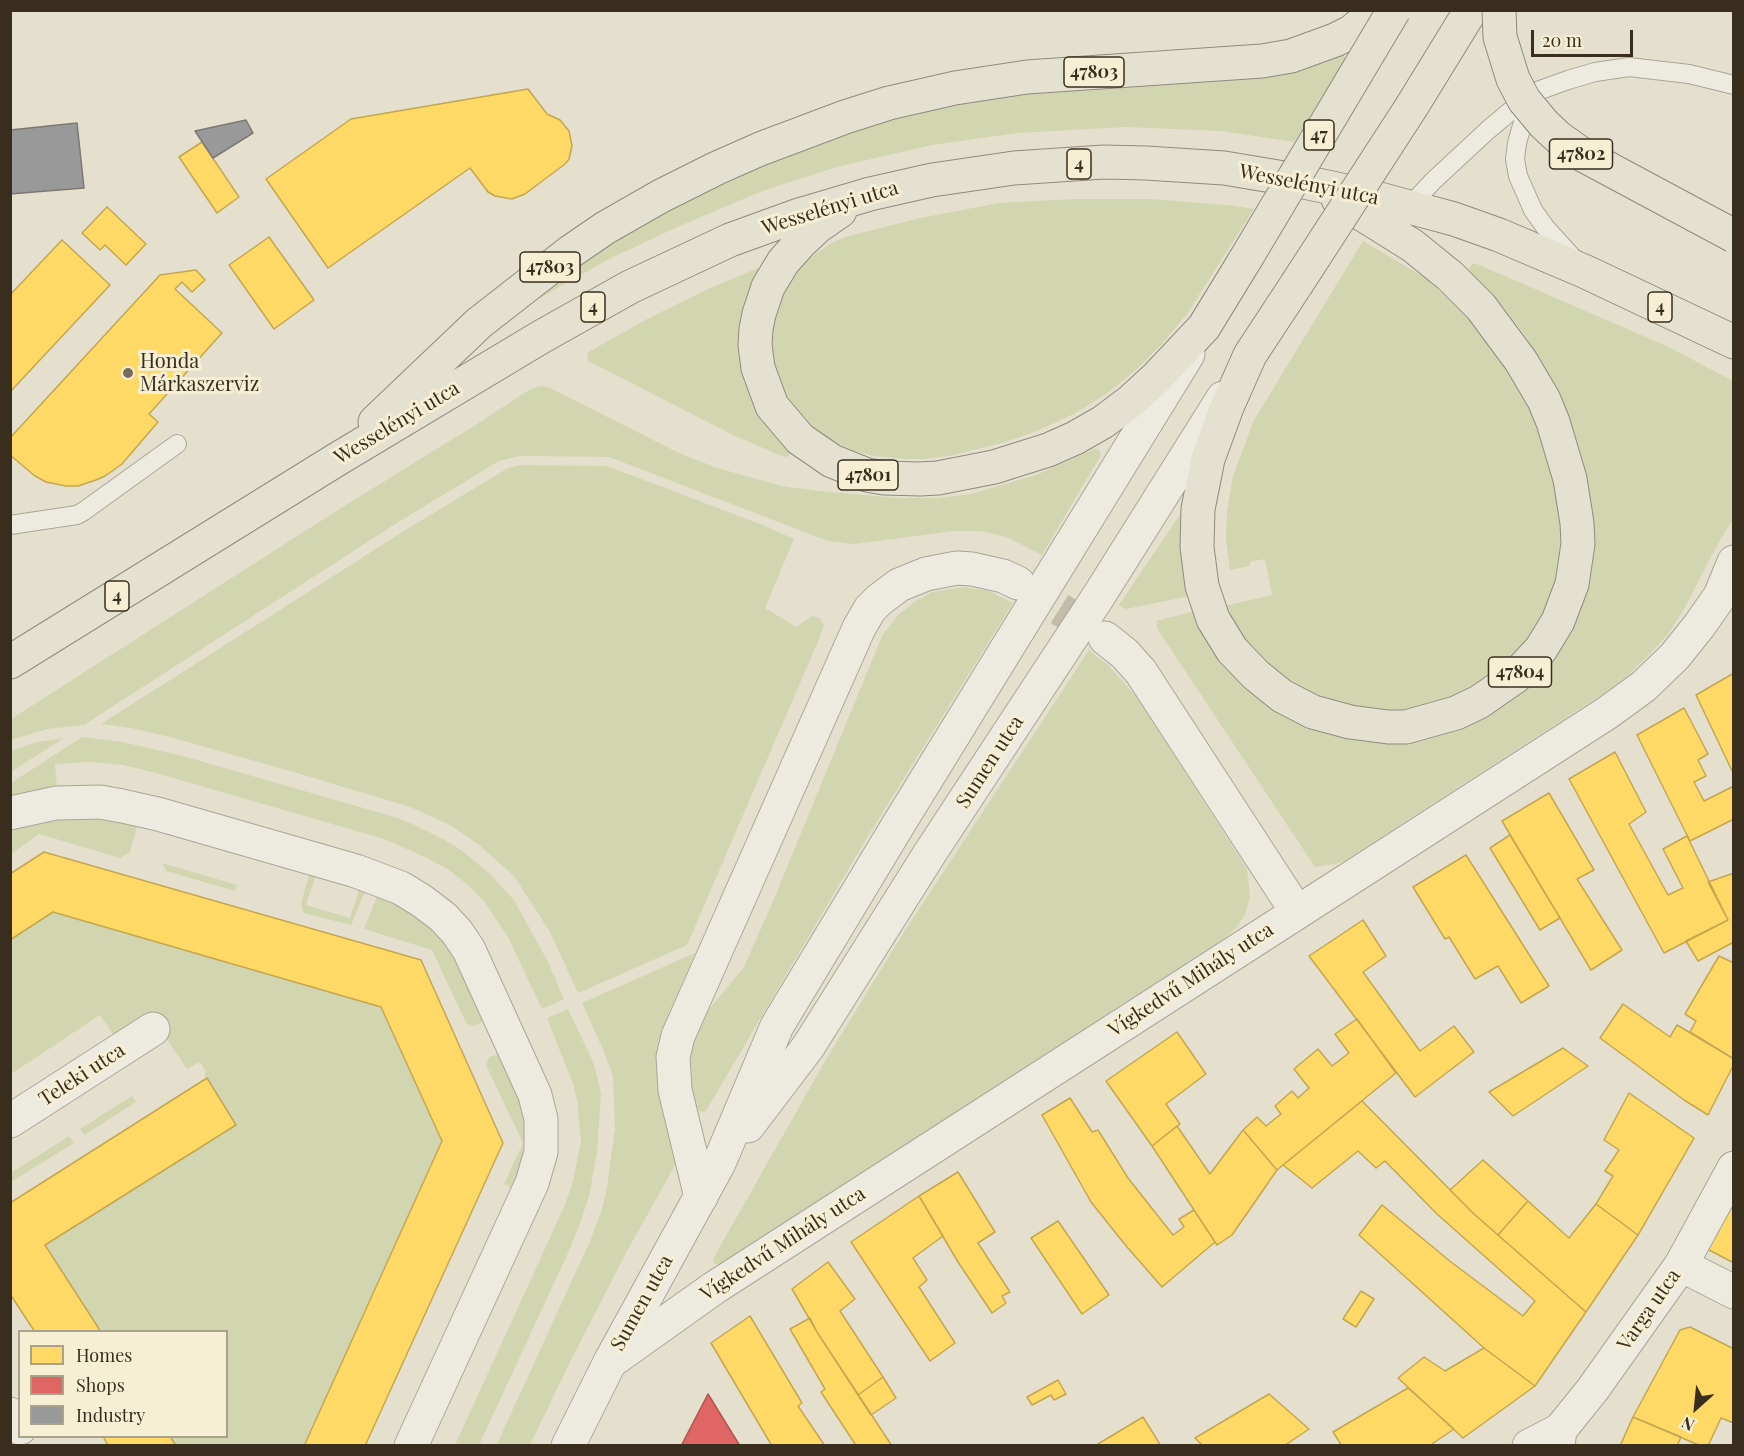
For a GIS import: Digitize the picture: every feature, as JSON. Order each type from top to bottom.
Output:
[{"type":"main road","name":"47803","points":[[336,460],[479,323],[570,252],[614,223],[717,168],[804,131],[889,104],[955,88],[1057,74],[1251,62],[1291,56],[1351,32],[1378,10]]},
{"type":"main road","name":"47","points":[[1204,327],[1394,10]]},
{"type":"main road","points":[[1251,354],[1412,106],[1471,10]]},
{"type":"main road","name":"47802","points":[[1499,10],[1500,37],[1513,79],[1524,100],[1544,124],[1583,155],[1734,236]]},
{"type":"main road","name":"Wesselényi utca","points":[[10,662],[541,336],[639,282],[730,240],[799,215],[870,194],[932,180],[1014,168],[1104,162],[1224,168],[1290,179],[1369,196],[1454,219],[1499,235],[1587,272],[1734,342]]},
{"type":"main road","name":"47804","points":[[1251,354],[1227,407],[1208,459],[1197,527],[1198,567],[1207,603],[1212,619],[1232,650],[1256,675],[1282,696],[1330,718],[1370,725],[1406,727],[1445,717],[1468,708],[1515,677],[1541,649],[1558,621],[1572,584],[1578,544],[1578,523],[1570,479],[1544,400],[1521,361],[1481,307],[1432,261],[1384,227],[1336,198],[1290,179]]},
{"type":"main road","name":"47801","points":[[870,194],[817,227],[783,262],[763,300],[755,345],[758,368],[772,406],[800,439],[832,461],[849,468],[884,478],[938,478],[994,467],[1048,450],[1103,422],[1131,401],[1181,353],[1204,327]]},
{"type":"street","name":"Sumen utca","points":[[568,1446],[610,1362],[719,1163],[777,1026],[1204,327]]},
{"type":"street","name":"Sumen utca","points":[[719,1163],[808,1047],[930,853],[1098,597],[1251,354]]},
{"type":"street","name":"Vígkedvű Mihály utca","points":[[610,1362],[714,1288],[1607,713],[1644,686],[1675,656],[1727,596],[1734,562]]},
{"type":"street","points":[[700,1197],[675,1090],[674,1057],[678,1036],[858,628],[870,609],[879,600],[899,585],[926,574],[949,569],[972,569],[1003,576],[1018,583]]},
{"type":"street","points":[[1105,638],[1125,654],[1141,672],[1297,912]]},
{"type":"street","points":[[10,813],[56,803],[100,802],[158,814],[356,871],[400,888],[422,901],[443,917],[469,950],[535,1095],[542,1130],[541,1152],[532,1183],[411,1446]]},
{"type":"street","name":"Teleki utca","points":[[10,1121],[153,1029]]},
{"type":"street","name":"Varga utca","points":[[1559,1438],[1681,1264],[1734,1168]]},
{"type":"street","points":[[1681,1264],[1734,1292]]},
{"type":"street","points":[[1529,1446],[1559,1438]]},
{"type":"lane","points":[[1409,207],[1472,144],[1532,93],[1595,72],[1629,67],[1689,74],[1734,85]]},
{"type":"lane","points":[[1532,93],[1517,142],[1515,159],[1518,176],[1533,210],[1545,227],[1587,272]]},
{"type":"lane","points":[[10,525],[77,515],[177,444]]},
{"type":"green space","points":[[1341,54],[1345,56],[1346,61],[1294,142],[1221,131],[1126,127],[1018,133],[932,145],[837,167],[765,190],[675,228],[607,260],[531,303],[529,300],[616,239],[660,214],[739,174],[859,127],[954,103]]},
{"type":"green space","points":[[1074,199],[1151,199],[1254,209],[1187,314],[1162,344],[1136,370],[1106,394],[1074,414],[1037,431],[1002,443],[949,456],[904,459],[873,456],[835,443],[816,432],[789,404],[775,375],[771,349],[772,322],[782,293],[798,270],[814,255],[845,237],[920,218],[999,203]]},
{"type":"green space","points":[[1363,241],[1427,279],[1476,326],[1522,391],[1539,428],[1559,501],[1563,543],[1558,578],[1543,619],[1525,645],[1500,669],[1467,692],[1431,705],[1399,711],[1360,709],[1328,701],[1294,685],[1269,667],[1245,641],[1224,606],[1272,595],[1265,559],[1250,562],[1250,566],[1230,570],[1226,540],[1227,511],[1233,476],[1254,420]]},
{"type":"green space","points":[[1472,264],[1477,264],[1669,347],[1733,381],[1733,519],[1668,634],[1627,676],[1344,861],[1315,867],[1158,630],[1156,621],[1195,611],[1290,718],[1330,735],[1365,741],[1414,741],[1460,730],[1495,712],[1529,686],[1556,656],[1578,617],[1590,579],[1594,541],[1590,493],[1580,451],[1567,413],[1547,371],[1524,334],[1500,303],[1471,273],[1469,268]]},
{"type":"green space","points":[[758,268],[751,290],[791,452],[789,456],[784,457],[735,436],[588,361],[587,354],[590,351],[649,318]]},
{"type":"green space","points":[[540,386],[548,387],[679,453],[717,468],[782,486],[820,491],[897,498],[937,498],[971,494],[1036,475],[1094,449],[1099,450],[1101,455],[1042,555],[1009,538],[975,531],[953,531],[854,544],[828,541],[609,457],[520,456],[499,461],[400,521],[84,725],[47,729],[11,740],[11,719],[341,508],[529,390]]},
{"type":"green space","points":[[521,465],[607,466],[794,539],[765,608],[796,627],[812,616],[820,618],[824,625],[688,943],[578,993],[550,932],[514,876],[479,845],[450,825],[410,807],[297,773],[170,737],[101,724],[404,531],[508,468]]},
{"type":"green space","points":[[1181,513],[1183,514],[1190,596],[1126,609],[1119,605]]},
{"type":"green space","points":[[963,587],[989,591],[1013,603],[868,836],[707,1109],[705,1112],[699,1111],[691,1090],[688,1062],[692,1043],[705,1014],[744,967],[882,636],[897,616],[914,602],[932,592]]},
{"type":"green space","points":[[1089,650],[1109,666],[1136,696],[1247,869],[1250,897],[1245,915],[1236,928],[1223,939],[720,1264],[715,1264],[714,1257],[828,1056],[904,932]]},
{"type":"green space","points":[[82,737],[123,742],[183,756],[398,818],[443,839],[488,872],[514,900],[547,960],[564,999],[542,1009],[508,937],[484,901],[449,870],[384,839],[123,765],[91,762],[55,764],[57,787],[11,797],[11,783]]},
{"type":"green space","points":[[64,738],[11,772],[11,751],[37,742]]},
{"type":"green space","points":[[61,819],[98,819],[137,827],[130,852],[120,858],[39,834],[11,854],[10,830]]},
{"type":"green space","points":[[162,863],[237,885],[235,891],[166,871]]},
{"type":"green space","points":[[309,875],[315,877],[306,905],[350,918],[359,890],[365,892],[351,925],[303,913],[301,903]]},
{"type":"green space","points":[[377,896],[409,911],[433,929],[454,954],[485,1021],[473,1026],[466,1023],[432,950],[364,929]]},
{"type":"green space","points":[[53,912],[381,1007],[442,1141],[304,1445],[176,1445],[171,1438],[228,1438],[228,1330],[100,1330],[45,1245],[236,1125],[204,1074],[206,1072],[200,1062],[187,1069],[149,1013],[114,1036],[100,1015],[11,1074],[10,940]]},
{"type":"green space","points":[[695,953],[664,1027],[676,1161],[674,1167],[626,1253],[530,1445],[496,1446],[591,1239],[607,1187],[615,1128],[613,1076],[582,1003]]},
{"type":"green space","points":[[568,1009],[594,1064],[601,1093],[597,1153],[589,1196],[568,1253],[479,1445],[455,1445],[572,1185],[581,1142],[577,1100],[547,1018]]},
{"type":"green space","points":[[498,1054],[519,1100],[524,1123],[523,1159],[512,1188],[504,1184],[523,1143],[486,1065],[489,1057]]},
{"type":"green space","points":[[132,1096],[136,1102],[84,1135],[80,1129]]},
{"type":"green space","points":[[69,1136],[74,1143],[11,1182],[11,1173]]},
{"type":"building: Homes","points":[[528,89],[547,114],[560,120],[569,131],[572,146],[569,159],[565,164],[525,194],[512,199],[495,196],[488,192],[470,168],[328,268],[266,179],[351,119]]},
{"type":"building: Homes","points":[[202,142],[239,197],[217,213],[179,157]]},
{"type":"building: Homes","points":[[107,207],[146,244],[126,265],[105,245],[100,250],[82,233]]},
{"type":"building: Homes","points":[[269,237],[314,300],[274,329],[229,265]]},
{"type":"building: Homes","points":[[62,240],[110,285],[10,392],[10,295]]},
{"type":"building: Homes","name":"Honda Márkaszerviz","points":[[196,270],[205,280],[192,292],[182,282],[175,289],[222,333],[149,414],[158,422],[122,464],[96,480],[78,486],[66,486],[46,482],[35,476],[10,455],[10,438],[160,275]]},
{"type":"building: Homes","points":[[1734,673],[1734,775],[1696,695]]},
{"type":"building: Homes","points":[[1684,708],[1708,754],[1698,760],[1706,776],[1694,782],[1704,801],[1734,786],[1734,819],[1690,841],[1637,735]]},
{"type":"building: Homes","points":[[1615,752],[1646,812],[1629,824],[1668,895],[1683,888],[1663,849],[1687,836],[1728,920],[1664,953],[1569,779]]},
{"type":"building: Homes","points":[[1549,793],[1594,870],[1577,879],[1622,950],[1591,970],[1502,821]]},
{"type":"building: Homes","points":[[1510,835],[1560,918],[1540,930],[1490,848]]},
{"type":"building: Homes","points":[[44,852],[421,960],[503,1143],[365,1446],[304,1446],[442,1141],[381,1007],[53,912],[10,940],[10,874]]},
{"type":"building: Homes","points":[[1466,855],[1549,986],[1521,1003],[1498,966],[1475,979],[1449,937],[1445,939],[1413,887]]},
{"type":"building: Homes","points":[[1734,873],[1734,942],[1698,961],[1686,941],[1728,920],[1708,882]]},
{"type":"building: Homes","points":[[1363,920],[1386,956],[1363,972],[1420,1051],[1454,1026],[1474,1052],[1415,1097],[1309,956]]},
{"type":"building: Homes","points":[[1719,956],[1734,963],[1734,1059],[1690,1032],[1696,1021],[1685,1014]]},
{"type":"building: Homes","points":[[1623,1004],[1670,1037],[1677,1025],[1734,1059],[1734,1064],[1708,1115],[1600,1038]]},
{"type":"building: Homes","points":[[1357,1019],[1396,1073],[1277,1170],[1243,1130],[1257,1117],[1266,1126],[1281,1114],[1275,1106],[1292,1091],[1298,1098],[1309,1088],[1294,1069],[1318,1049],[1332,1066],[1349,1053],[1335,1034]]},
{"type":"building: Homes","points":[[1177,1032],[1206,1074],[1166,1104],[1180,1124],[1152,1146],[1106,1081]]},
{"type":"building: Homes","points":[[1563,1048],[1588,1066],[1513,1116],[1489,1092]]},
{"type":"building: Homes","points":[[207,1078],[236,1125],[45,1245],[100,1330],[34,1330],[10,1294],[10,1203]]},
{"type":"building: Homes","points":[[1629,1093],[1694,1138],[1638,1235],[1596,1204],[1613,1176],[1605,1171],[1619,1150],[1604,1140]]},
{"type":"building: Homes","points":[[1070,1098],[1092,1132],[1098,1130],[1128,1178],[1173,1235],[1184,1227],[1179,1219],[1194,1210],[1215,1242],[1162,1287],[1091,1202],[1042,1115]]},
{"type":"building: Homes","points":[[1362,1101],[1474,1214],[1586,1312],[1535,1386],[1484,1348],[1359,1235],[1382,1205],[1451,1262],[1523,1316],[1535,1301],[1437,1214],[1385,1161],[1376,1168],[1358,1151],[1312,1188],[1283,1165]]},
{"type":"building: Homes","points":[[1177,1126],[1210,1174],[1243,1130],[1277,1170],[1232,1235],[1217,1245],[1152,1146]]},
{"type":"building: Homes","points":[[1483,1160],[1528,1201],[1498,1235],[1450,1190]]},
{"type":"building: Homes","points":[[958,1172],[995,1232],[978,1243],[1010,1292],[1002,1296],[1006,1303],[992,1313],[958,1262],[919,1196]]},
{"type":"building: Homes","points":[[919,1196],[943,1236],[913,1258],[927,1280],[919,1287],[955,1343],[930,1361],[851,1242]]},
{"type":"building: Homes","points":[[1734,1198],[1734,1263],[1709,1250],[1707,1241]]},
{"type":"building: Homes","points":[[1528,1201],[1569,1238],[1596,1204],[1638,1235],[1586,1312],[1498,1235]]},
{"type":"building: Homes","points":[[1058,1221],[1109,1295],[1082,1314],[1031,1238]]},
{"type":"building: Homes","points":[[828,1262],[855,1299],[840,1311],[883,1377],[858,1395],[792,1289]]},
{"type":"building: Homes","points":[[1361,1291],[1374,1299],[1356,1327],[1343,1319]]},
{"type":"building: Homes","points":[[750,1316],[802,1403],[798,1406],[825,1446],[772,1446],[711,1343]]},
{"type":"building: Homes","points":[[810,1318],[892,1446],[852,1446],[855,1444],[821,1392],[825,1389],[790,1329]]},
{"type":"building: Homes","points":[[1690,1327],[1734,1349],[1734,1423],[1721,1418],[1708,1446],[1701,1446],[1633,1417],[1680,1330]]},
{"type":"building: Homes","points":[[1484,1348],[1535,1386],[1463,1438],[1398,1378],[1424,1357],[1445,1371]]},
{"type":"building: Homes","points":[[883,1377],[896,1398],[871,1415],[858,1395]]},
{"type":"building: Homes","points":[[1058,1380],[1066,1394],[1054,1400],[1051,1395],[1032,1405],[1027,1397]]},
{"type":"building: Homes","points":[[1408,1388],[1454,1429],[1429,1446],[1342,1446],[1333,1432]]},
{"type":"building: Homes","points":[[1269,1394],[1309,1429],[1284,1446],[1203,1446],[1195,1438]]},
{"type":"building: Homes","points":[[1143,1417],[1161,1446],[1099,1446],[1098,1444]]},
{"type":"building: Homes","points":[[1633,1417],[1681,1437],[1677,1446],[1620,1446]]},
{"type":"building: Homes","points":[[104,1438],[171,1438],[176,1446],[108,1446]]},
{"type":"building: Shops","points":[[708,1394],[740,1446],[681,1446]]},
{"type":"building: Industry","points":[[246,120],[253,133],[213,158],[195,131]]},
{"type":"building: Industry","points":[[77,123],[84,188],[10,194],[10,130]]},
{"type":"tunnel","points":[[1018,583],[1104,637]]},
{"type":"place","name":"Honda Márkaszerviz","points":[[128,373]]}]
